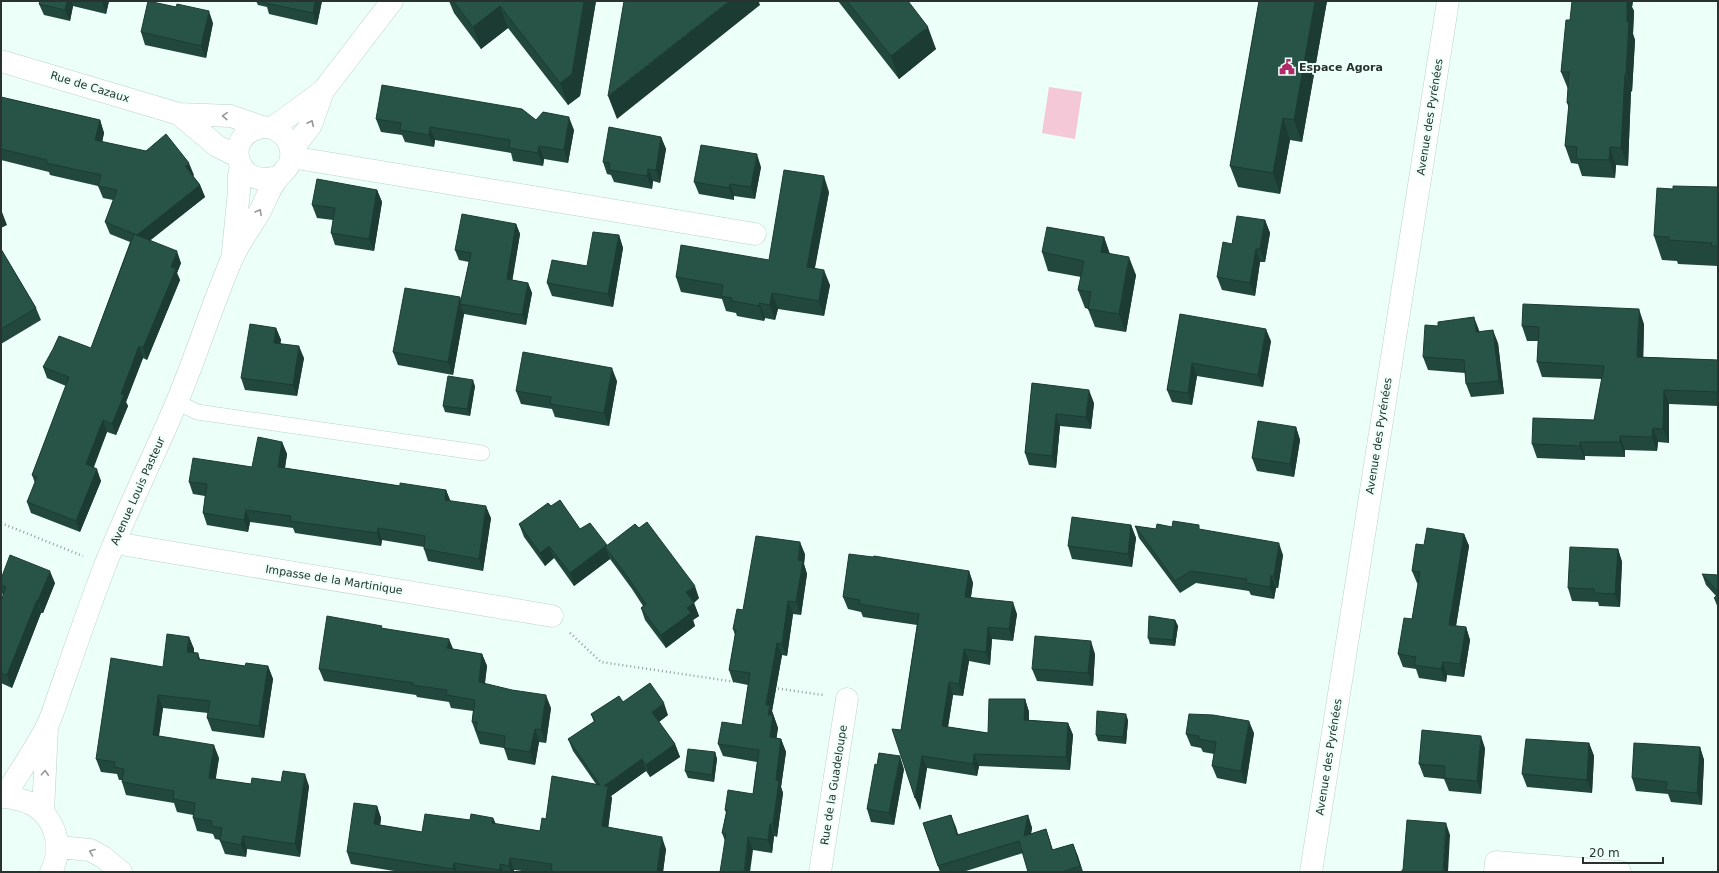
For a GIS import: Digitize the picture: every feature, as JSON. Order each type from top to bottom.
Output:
[{"type":"street","points":[[291,154],[311,125],[323,91],[392,1]]},
{"type":"street","name":"Avenue des Pyrénées","points":[[1311,872],[1448,1]]},
{"type":"street","name":"Rue de Cazaux","points":[[1,61],[179,114],[231,116],[267,127]]},
{"type":"street","points":[[267,127],[281,132],[288,141],[291,154],[286,171],[277,177],[267,180],[257,179],[247,174],[239,161],[239,146],[244,137],[252,130],[267,127],[323,91]]},
{"type":"street","name":"Rue de Cazaux","points":[[179,114],[217,146],[239,161]]},
{"type":"street","points":[[291,154],[755,234]]},
{"type":"street","name":"Avenue Louis Pasteur","points":[[232,258],[239,191],[239,161]]},
{"type":"street","name":"Avenue Louis Pasteur","points":[[2,797],[47,726],[105,566],[177,402],[232,258],[262,208],[277,177]]},
{"type":"street","name":"Impasse de la Martinique","points":[[115,543],[552,616]]},
{"type":"street","name":"Rue de la Guadeloupe","points":[[820,872],[847,699]]},
{"type":"street","name":"Avenue Louis Pasteur","points":[[43,812],[47,726]]},
{"type":"street","points":[[2,797],[25,800],[43,812],[51,822],[56,834],[58,847],[55,864],[51,872]]},
{"type":"street","points":[[58,847],[90,850],[103,857],[121,872]]},
{"type":"street","points":[[1495,872],[1496,862],[1620,872]]},
{"type":"lane","points":[[177,402],[197,412],[482,453]]},
{"type":"path","points":[[1,523],[105,566]]},
{"type":"path","points":[[552,616],[600,662],[739,683]]},
{"type":"path","points":[[770,687],[847,699]]},
{"type":"shaded area","points":[[1049,87],[1082,92],[1075,139],[1042,133]]},
{"type":"building","points":[[40,1],[67,1],[65,10],[39,4]]},
{"type":"building","points":[[148,1],[176,7],[177,4],[209,11],[201,46],[141,32]]},
{"type":"building","points":[[266,1],[315,1],[313,13],[265,3]]},
{"type":"building","points":[[453,1],[584,1],[572,74],[560,83],[500,6],[473,27]]},
{"type":"building","points":[[624,1],[729,1],[608,96]]},
{"type":"building","points":[[847,1],[908,1],[928,27],[891,56]]},
{"type":"building","name":"Espace Agora","points":[[1259,1],[1315,1],[1294,120],[1283,118],[1273,173],[1230,166]]},
{"type":"building","points":[[1572,1],[1627,1],[1627,22],[1629,22],[1621,148],[1610,147],[1609,160],[1576,159],[1577,147],[1565,146],[1569,103],[1567,103],[1569,72],[1561,72],[1566,20],[1570,20]]},
{"type":"building","points":[[382,85],[522,109],[536,120],[543,112],[569,117],[564,150],[539,146],[538,153],[509,148],[510,140],[430,127],[429,135],[400,130],[401,123],[376,119]]},
{"type":"building","points":[[1,97],[100,120],[95,140],[146,151],[166,134],[189,163],[185,166],[200,185],[137,235],[105,222],[117,190],[98,186],[101,175],[46,163],[47,160],[1,149]]},
{"type":"building","points":[[609,127],[661,137],[656,170],[648,169],[647,176],[609,170],[610,163],[603,162]]},
{"type":"building","points":[[701,145],[757,154],[751,187],[730,184],[729,188],[694,182]]},
{"type":"building","points":[[784,170],[824,176],[807,267],[824,270],[819,301],[772,293],[770,305],[759,303],[759,306],[732,301],[732,298],[721,296],[723,285],[676,277],[681,245],[769,260]]},
{"type":"building","points":[[317,179],[377,190],[369,239],[331,233],[335,208],[312,205]]},
{"type":"building","points":[[1673,186],[1718,187],[1718,246],[1711,246],[1712,243],[1669,240],[1669,237],[1654,236],[1657,188],[1673,189]]},
{"type":"building","points":[[462,214],[516,224],[507,279],[528,283],[522,315],[460,304],[471,253],[455,250]]},
{"type":"building","points":[[1237,216],[1265,220],[1260,249],[1256,249],[1250,283],[1217,277],[1223,242],[1232,244]]},
{"type":"building","points":[[1047,227],[1104,237],[1101,252],[1129,257],[1119,314],[1088,309],[1091,292],[1078,290],[1084,261],[1042,252]]},
{"type":"building","points":[[593,232],[619,235],[608,294],[547,283],[552,260],[587,266]]},
{"type":"building","points":[[134,234],[177,251],[171,267],[176,269],[143,348],[139,346],[121,394],[124,395],[112,424],[103,420],[86,464],[97,469],[76,521],[27,502],[37,477],[32,475],[69,377],[43,367],[59,336],[91,348]]},
{"type":"building","points":[[1,249],[36,308],[1,329]]},
{"type":"building","points":[[405,288],[460,297],[448,362],[393,352]]},
{"type":"building","points":[[1523,304],[1639,309],[1637,357],[1718,360],[1718,392],[1664,390],[1663,429],[1653,428],[1652,437],[1620,436],[1620,442],[1580,442],[1580,446],[1532,444],[1533,418],[1594,420],[1604,366],[1537,362],[1539,327],[1522,326]]},
{"type":"building","points":[[1180,314],[1266,329],[1258,375],[1192,363],[1188,393],[1167,390]]},
{"type":"building","points":[[1474,317],[1476,332],[1493,330],[1499,381],[1466,384],[1464,360],[1423,357],[1425,325],[1438,326],[1438,322]]},
{"type":"building","points":[[250,324],[276,328],[274,343],[299,346],[293,385],[241,378]]},
{"type":"building","points":[[523,352],[612,368],[604,413],[550,404],[551,397],[516,391]]},
{"type":"building","points":[[448,376],[473,380],[467,409],[443,406]]},
{"type":"building","points":[[1032,383],[1089,390],[1086,417],[1056,414],[1052,456],[1025,453]]},
{"type":"building","points":[[1258,421],[1296,427],[1290,464],[1252,458]]},
{"type":"building","points":[[258,437],[282,442],[278,467],[400,486],[400,483],[446,490],[445,500],[486,506],[479,559],[424,549],[425,536],[378,528],[377,533],[290,521],[291,516],[246,510],[244,520],[203,513],[207,484],[189,482],[193,458],[252,467]]},
{"type":"building","points":[[560,500],[580,529],[590,523],[607,545],[570,573],[549,546],[540,553],[519,524],[548,503],[551,506]]},
{"type":"building","points":[[1072,517],[1131,525],[1128,554],[1068,546]]},
{"type":"building","points":[[1173,521],[1199,525],[1199,529],[1279,543],[1274,576],[1271,576],[1270,587],[1246,583],[1247,579],[1191,571],[1175,581],[1135,526],[1156,529],[1157,524],[1172,527]]},
{"type":"building","points":[[647,522],[695,586],[686,592],[694,603],[687,608],[691,613],[661,635],[641,608],[646,604],[605,547],[635,524],[639,528]]},
{"type":"building","points":[[1427,528],[1464,534],[1449,625],[1466,627],[1460,664],[1443,662],[1441,669],[1414,665],[1416,657],[1398,654],[1404,618],[1412,619],[1420,572],[1412,571],[1416,544],[1424,545]]},
{"type":"building","points":[[756,536],[800,542],[798,560],[803,561],[796,602],[788,601],[782,644],[777,643],[766,705],[770,705],[768,715],[773,715],[770,737],[781,739],[776,780],[779,781],[773,824],[770,824],[768,840],[748,837],[744,872],[720,872],[726,834],[722,833],[727,810],[725,810],[728,790],[753,794],[759,750],[718,744],[722,722],[742,725],[750,673],[729,670],[736,630],[733,629],[737,609],[743,610]]},
{"type":"building","points":[[1570,547],[1618,549],[1615,594],[1595,593],[1594,589],[1568,588]]},
{"type":"building","points":[[849,554],[874,556],[969,571],[965,597],[1013,602],[1009,629],[988,627],[986,652],[964,649],[959,684],[949,682],[942,726],[988,733],[989,699],[1025,699],[1024,720],[1068,723],[1066,757],[974,754],[973,764],[922,756],[915,798],[892,729],[901,730],[919,614],[859,604],[860,600],[843,597]]},
{"type":"building","points":[[10,555],[50,571],[7,675],[1,673],[1,601],[6,587],[1,585],[1,579]]},
{"type":"building","points":[[1702,574],[1718,575],[1718,592]]},
{"type":"building","points":[[1718,594],[1718,602],[1714,598]]},
{"type":"building","points":[[327,616],[382,626],[381,628],[449,639],[447,648],[482,654],[479,682],[512,690],[546,695],[541,730],[535,729],[530,752],[504,748],[505,736],[476,731],[477,722],[472,722],[475,700],[446,695],[447,690],[412,685],[413,683],[319,669]]},
{"type":"building","points":[[1149,616],[1175,620],[1173,640],[1148,638]]},
{"type":"building","points":[[167,634],[189,637],[187,652],[198,653],[198,659],[245,666],[246,663],[268,666],[259,726],[207,718],[210,701],[158,695],[153,735],[214,745],[209,778],[251,784],[252,778],[281,782],[283,771],[305,774],[295,844],[243,836],[241,845],[220,841],[222,828],[211,826],[212,821],[193,818],[195,803],[173,799],[174,791],[122,782],[124,769],[114,767],[115,762],[96,759],[111,658],[163,667]]},
{"type":"building","points":[[1035,636],[1091,641],[1088,673],[1032,669]]},
{"type":"building","points":[[650,683],[664,703],[652,712],[675,744],[646,765],[642,759],[604,786],[608,786],[602,826],[662,837],[657,872],[560,872],[551,871],[552,864],[510,858],[509,866],[500,864],[500,870],[454,863],[453,869],[347,852],[354,803],[377,806],[374,824],[422,832],[425,814],[470,820],[471,814],[493,818],[492,823],[540,831],[542,818],[546,819],[552,776],[600,785],[568,739],[595,721],[591,714],[619,696],[623,702]]},
{"type":"building","points":[[1097,711],[1126,714],[1123,737],[1096,735]]},
{"type":"building","points":[[1189,714],[1213,715],[1249,721],[1241,771],[1212,766],[1216,742],[1198,739],[1199,736],[1186,734]]},
{"type":"building","points":[[1422,730],[1481,736],[1477,781],[1444,778],[1445,766],[1419,764]]},
{"type":"building","points":[[1526,739],[1589,743],[1587,780],[1522,774]]},
{"type":"building","points":[[1634,743],[1700,747],[1697,793],[1666,790],[1667,782],[1632,778]]},
{"type":"building","points":[[688,749],[715,752],[712,775],[685,771]]},
{"type":"building","points":[[879,753],[900,756],[889,813],[867,809],[875,764],[877,765]]},
{"type":"building","points":[[951,815],[957,835],[1028,815],[1024,836],[1046,829],[1052,850],[1073,844],[1080,866],[1062,872],[1028,872],[1019,841],[938,866],[923,823]]},
{"type":"building","points":[[1407,820],[1446,823],[1443,872],[1402,872]]},
{"type":"place","name":"Espace Agora","points":[[1287,67]]}]
